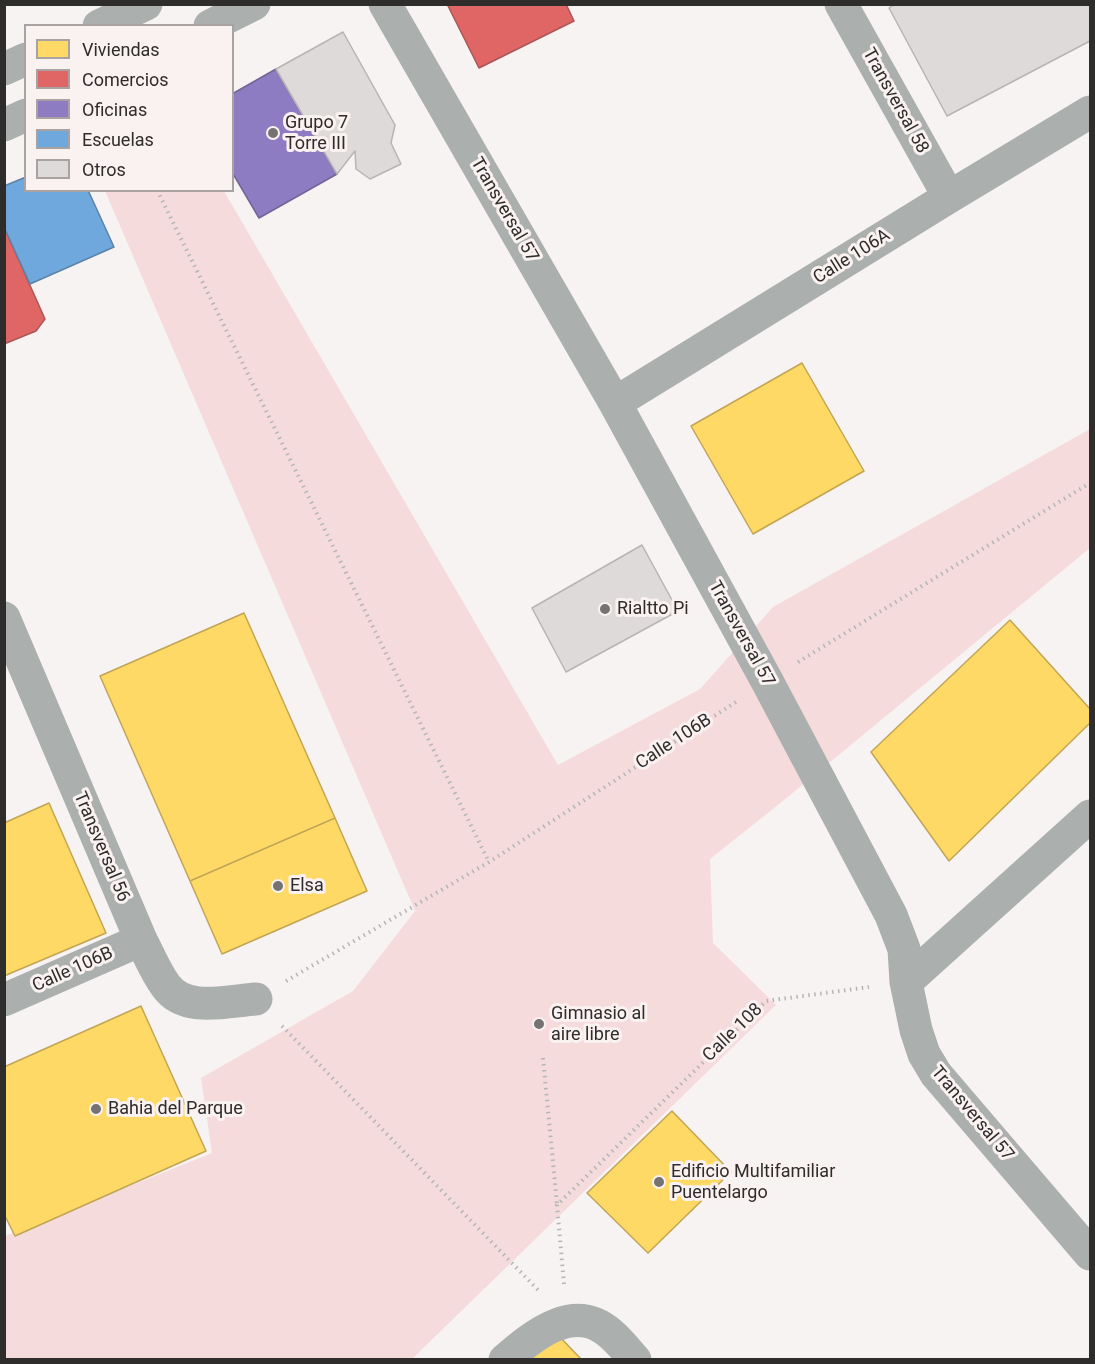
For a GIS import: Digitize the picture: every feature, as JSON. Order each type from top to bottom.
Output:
[{"type":"street","points":[[103,24],[146,4]]},
{"type":"street","points":[[214,24],[254,4]]},
{"type":"street","name":"Transversal 57","points":[[385,4],[615,403],[767,681],[891,915],[904,949],[906,982],[916,1030],[924,1054],[936,1074],[1090,1254]]},
{"type":"street","name":"Transversal 58","points":[[841,4],[949,196]]},
{"type":"street","points":[[4,69],[24,60]]},
{"type":"street","name":"Calle 106A","points":[[615,403],[949,196],[1090,112]]},
{"type":"street","points":[[4,125],[24,116]]},
{"type":"street","name":"Transversal 56","points":[[4,618],[141,940],[166,987],[182,1000],[201,1004],[255,999]]},
{"type":"street","points":[[906,982],[1090,816]]},
{"type":"street","name":"Calle 106B","points":[[4,1000],[141,940]]},
{"type":"street","points":[[505,1359],[533,1336],[568,1320],[584,1320],[597,1325],[611,1334],[635,1359]]},
{"type":"path","points":[[158,192],[489,862]]},
{"type":"path","name":"Calle 106B","points":[[255,999],[489,862],[767,681],[1090,483]]},
{"type":"path","name":"Calle 108","points":[[557,1205],[766,1000],[906,982]]},
{"type":"path","points":[[255,999],[568,1320]]},
{"type":"path","points":[[543,1058],[568,1320]]},
{"type":"shaded area","points":[[105,192],[225,192],[558,765],[700,689],[773,607],[1090,429],[1090,548],[710,859],[713,943],[776,1005],[412,1359],[5,1360],[5,1236],[212,1153],[201,1078],[353,991],[415,911]]},
{"type":"building: Viviendas","points":[[802,363],[864,471],[753,534],[691,426]]},
{"type":"building: Viviendas","points":[[244,613],[335,818],[190,881],[100,676]]},
{"type":"building: Viviendas","points":[[1010,620],[1090,709],[1090,723],[949,861],[871,752]]},
{"type":"building: Viviendas","points":[[49,803],[106,933],[4,976],[4,823]]},
{"type":"building: Viviendas","name":"Elsa","points":[[335,818],[367,891],[222,954],[190,881]]},
{"type":"building: Viviendas","name":"Bahia del Parque","points":[[141,1006],[206,1151],[15,1236],[4,1214],[4,1067]]},
{"type":"building: Viviendas","name":"Edificio Multifamiliar Puentelargo","points":[[672,1111],[731,1172],[648,1253],[587,1193]]},
{"type":"building: Viviendas","points":[[557,1334],[582,1360],[530,1360]]},
{"type":"building: Comercios","points":[[447,4],[566,4],[574,21],[479,68]]},
{"type":"building: Comercios","points":[[4,227],[45,319],[36,331],[4,344]]},
{"type":"building: Oficinas","name":"Grupo 7 Torre III","points":[[276,69],[337,174],[259,218],[234,175],[234,93]]},
{"type":"building: Escuelas","points":[[24,178],[24,192],[89,192],[114,247],[30,284],[4,227],[4,186]]},
{"type":"building: Otros","points":[[895,4],[1090,4],[1090,41],[947,116],[889,8]]},
{"type":"building: Otros","points":[[343,32],[395,125],[391,143],[401,164],[370,179],[356,169],[355,151],[337,174],[276,69]]},
{"type":"building: Otros","name":"Rialtto Pi","points":[[642,545],[678,611],[566,672],[532,608]]},
{"type":"place","name":"Grupo 7 Torre III","points":[[273,133]]},
{"type":"place","name":"Rialtto Pi","points":[[605,609]]},
{"type":"place","name":"Elsa","points":[[278,886]]},
{"type":"place","name":"Gimnasio al aire libre","points":[[539,1024]]},
{"type":"place","name":"Bahia del Parque","points":[[96,1109]]},
{"type":"place","name":"Edificio Multifamiliar Puentelargo","points":[[659,1182]]}]
